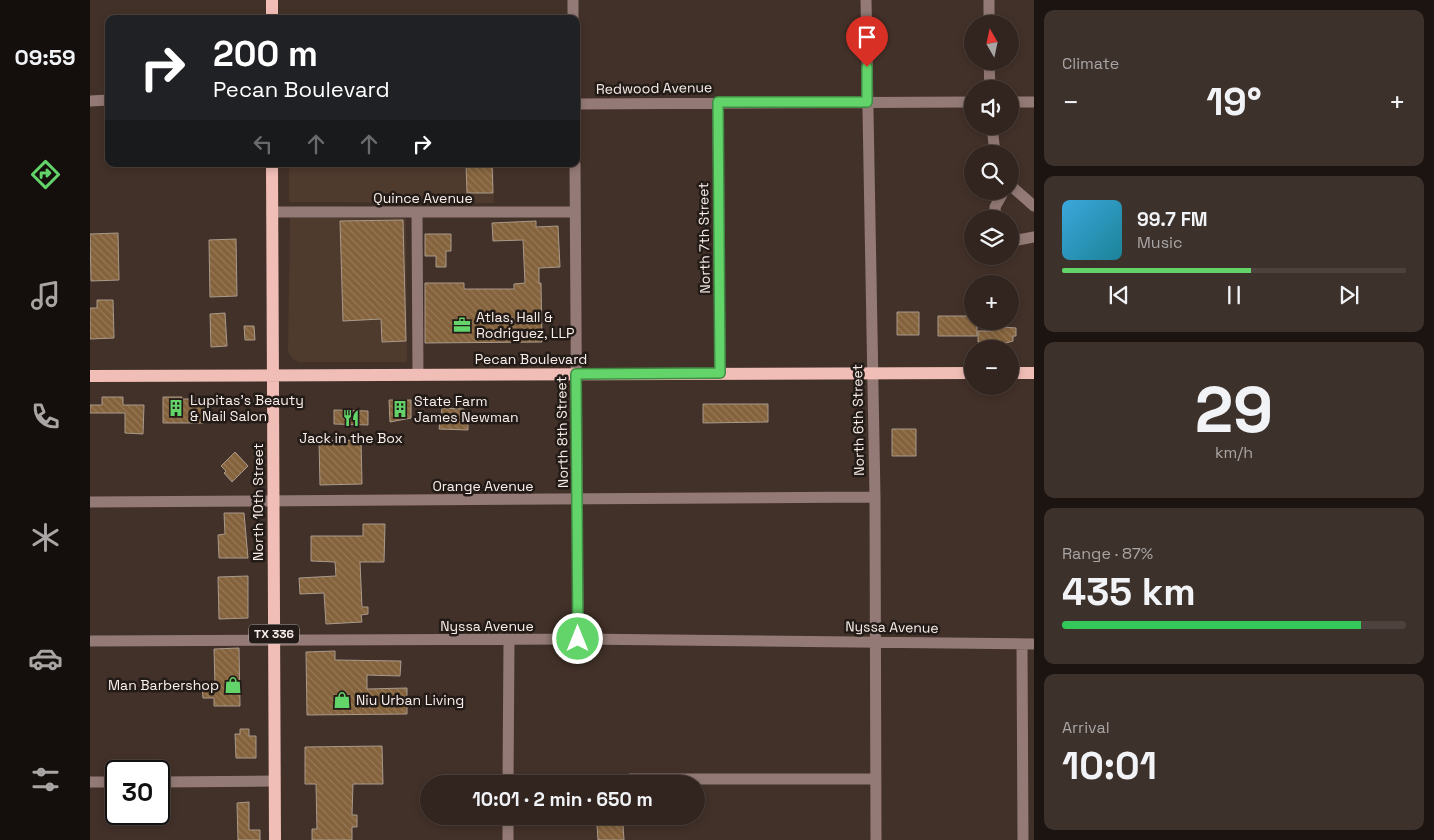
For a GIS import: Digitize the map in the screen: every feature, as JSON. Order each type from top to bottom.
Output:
[{"type":"main road","points":[[272,0],[272,15]]},
{"type":"main road","name":"North 10th Street","points":[[272,167],[274,840]]},
{"type":"main road","name":"Pecan Boulevard","points":[[90,376],[273,377],[720,373],[964,374]]},
{"type":"main road","points":[[1019,373],[1034,373]]},
{"type":"street","points":[[573,0],[574,15]]},
{"type":"street","name":"North 6th Street","points":[[866,0],[875,497],[876,840]]},
{"type":"street","points":[[989,0],[989,15]]},
{"type":"street","points":[[90,101],[105,100]]},
{"type":"street","name":"North 7th Street","points":[[718,102],[720,373]]},
{"type":"street","name":"Redwood Avenue","points":[[580,104],[964,102]]},
{"type":"street","points":[[1019,102],[1034,102]]},
{"type":"street","name":"North 8th Street","points":[[575,167],[578,639]]},
{"type":"street","points":[[1019,193],[1034,206]]},
{"type":"street","name":"Quince Avenue","points":[[272,212],[574,212]]},
{"type":"street","points":[[417,213],[418,375]]},
{"type":"street","points":[[1019,240],[1034,237]]},
{"type":"street","name":"Orange Avenue","points":[[90,502],[875,497]]},
{"type":"street","name":"Nyssa Avenue","points":[[90,642],[509,641],[578,639],[1028,644]]},
{"type":"street","points":[[508,775],[509,641]]},
{"type":"street","points":[[1022,840],[1028,644]]},
{"type":"street","points":[[705,779],[875,779]]},
{"type":"street","points":[[170,782],[274,781]]},
{"type":"street","points":[[90,782],[105,782]]},
{"type":"street","points":[[508,825],[508,840]]},
{"type":"shaded area","points":[[289,167],[494,167],[494,203],[289,202]]},
{"type":"shaded area","points":[[290,218],[406,218],[407,362],[299,362],[293,359],[288,352]]},
{"type":"building","points":[[466,167],[492,167],[493,193],[467,193]]},
{"type":"building","points":[[403,220],[406,341],[382,342],[381,319],[343,321],[340,221]]},
{"type":"building","points":[[536,221],[536,227],[558,226],[560,267],[539,268],[542,342],[425,343],[425,283],[464,283],[464,289],[514,289],[514,284],[525,283],[523,240],[493,241],[492,223]]},
{"type":"building","points":[[118,233],[119,280],[91,281],[90,234]]},
{"type":"building","points":[[425,234],[451,234],[451,251],[446,251],[446,267],[436,267],[436,256],[425,256]]},
{"type":"building","points":[[236,239],[237,296],[210,297],[209,240]]},
{"type":"building","points":[[97,300],[113,300],[114,338],[90,339],[90,308],[97,308]]},
{"type":"building","points":[[897,312],[919,312],[919,335],[897,335]]},
{"type":"building","points":[[225,313],[227,346],[211,347],[210,314]]},
{"type":"building","points":[[938,316],[964,316],[964,330],[977,330],[977,336],[938,336]]},
{"type":"building","points":[[244,326],[254,326],[255,340],[245,340]]},
{"type":"building","points":[[1016,330],[1016,336],[1013,336],[1013,340],[978,340],[978,331]]},
{"type":"building","points":[[102,397],[123,397],[123,405],[144,405],[143,434],[125,433],[125,413],[90,413],[90,405],[102,405]]},
{"type":"building","name":"Lupitas's Beauty & Nail Salon","points":[[163,397],[182,397],[182,399],[189,399],[189,401],[204,401],[204,423],[163,423]]},
{"type":"building","name":"State Farm James Newman","points":[[389,400],[411,400],[411,418],[390,422]]},
{"type":"building","points":[[703,404],[768,404],[768,422],[703,423]]},
{"type":"building","points":[[442,408],[464,409],[464,415],[468,415],[468,430],[439,429]]},
{"type":"building","name":"Jack in the Box","points":[[334,410],[368,411],[368,425],[334,424]]},
{"type":"building","points":[[892,429],[916,429],[916,456],[892,456]]},
{"type":"building","points":[[361,440],[362,484],[320,485],[319,441]]},
{"type":"building","points":[[235,452],[248,466],[232,482],[221,466]]},
{"type":"building","points":[[224,513],[244,513],[248,558],[219,558],[218,535],[225,534]]},
{"type":"building","points":[[363,524],[385,524],[384,562],[360,562],[362,607],[368,607],[368,614],[361,615],[362,622],[326,624],[324,593],[300,594],[299,578],[336,576],[335,562],[311,561],[311,536],[363,536]]},
{"type":"building","points":[[248,576],[248,618],[219,619],[218,577]]},
{"type":"building","points":[[239,648],[240,706],[214,706],[214,698],[203,698],[202,686],[215,686],[214,649]]},
{"type":"building","points":[[335,651],[335,660],[401,661],[400,676],[367,675],[367,689],[407,688],[407,714],[307,715],[306,652]]},
{"type":"building","points":[[240,729],[249,729],[249,736],[256,736],[256,758],[236,758],[235,734],[240,734]]},
{"type":"building","points":[[382,746],[383,784],[353,784],[352,815],[357,815],[357,827],[352,827],[352,840],[312,840],[312,829],[317,829],[316,784],[305,784],[305,747]]},
{"type":"building","points":[[249,802],[249,830],[260,830],[260,840],[238,840],[237,803]]},
{"type":"building","points":[[597,825],[623,825],[624,840],[598,840]]},
{"type":"place","name":"Atlas, Hall & Rodriguez, LLP","points":[[462,325]]},
{"type":"place","name":"Lupitas's Beauty & Nail Salon","points":[[176,408]]},
{"type":"place","name":"State Farm James Newman","points":[[400,409]]},
{"type":"place","name":"Jack in the Box","points":[[351,418]]},
{"type":"place","name":"Man Barbershop","points":[[233,685]]},
{"type":"place","name":"Niu Urban Living","points":[[342,700]]},
{"type":"route","points":[[578,639],[576,374],[720,373],[718,102],[867,102],[867,67]]}]
